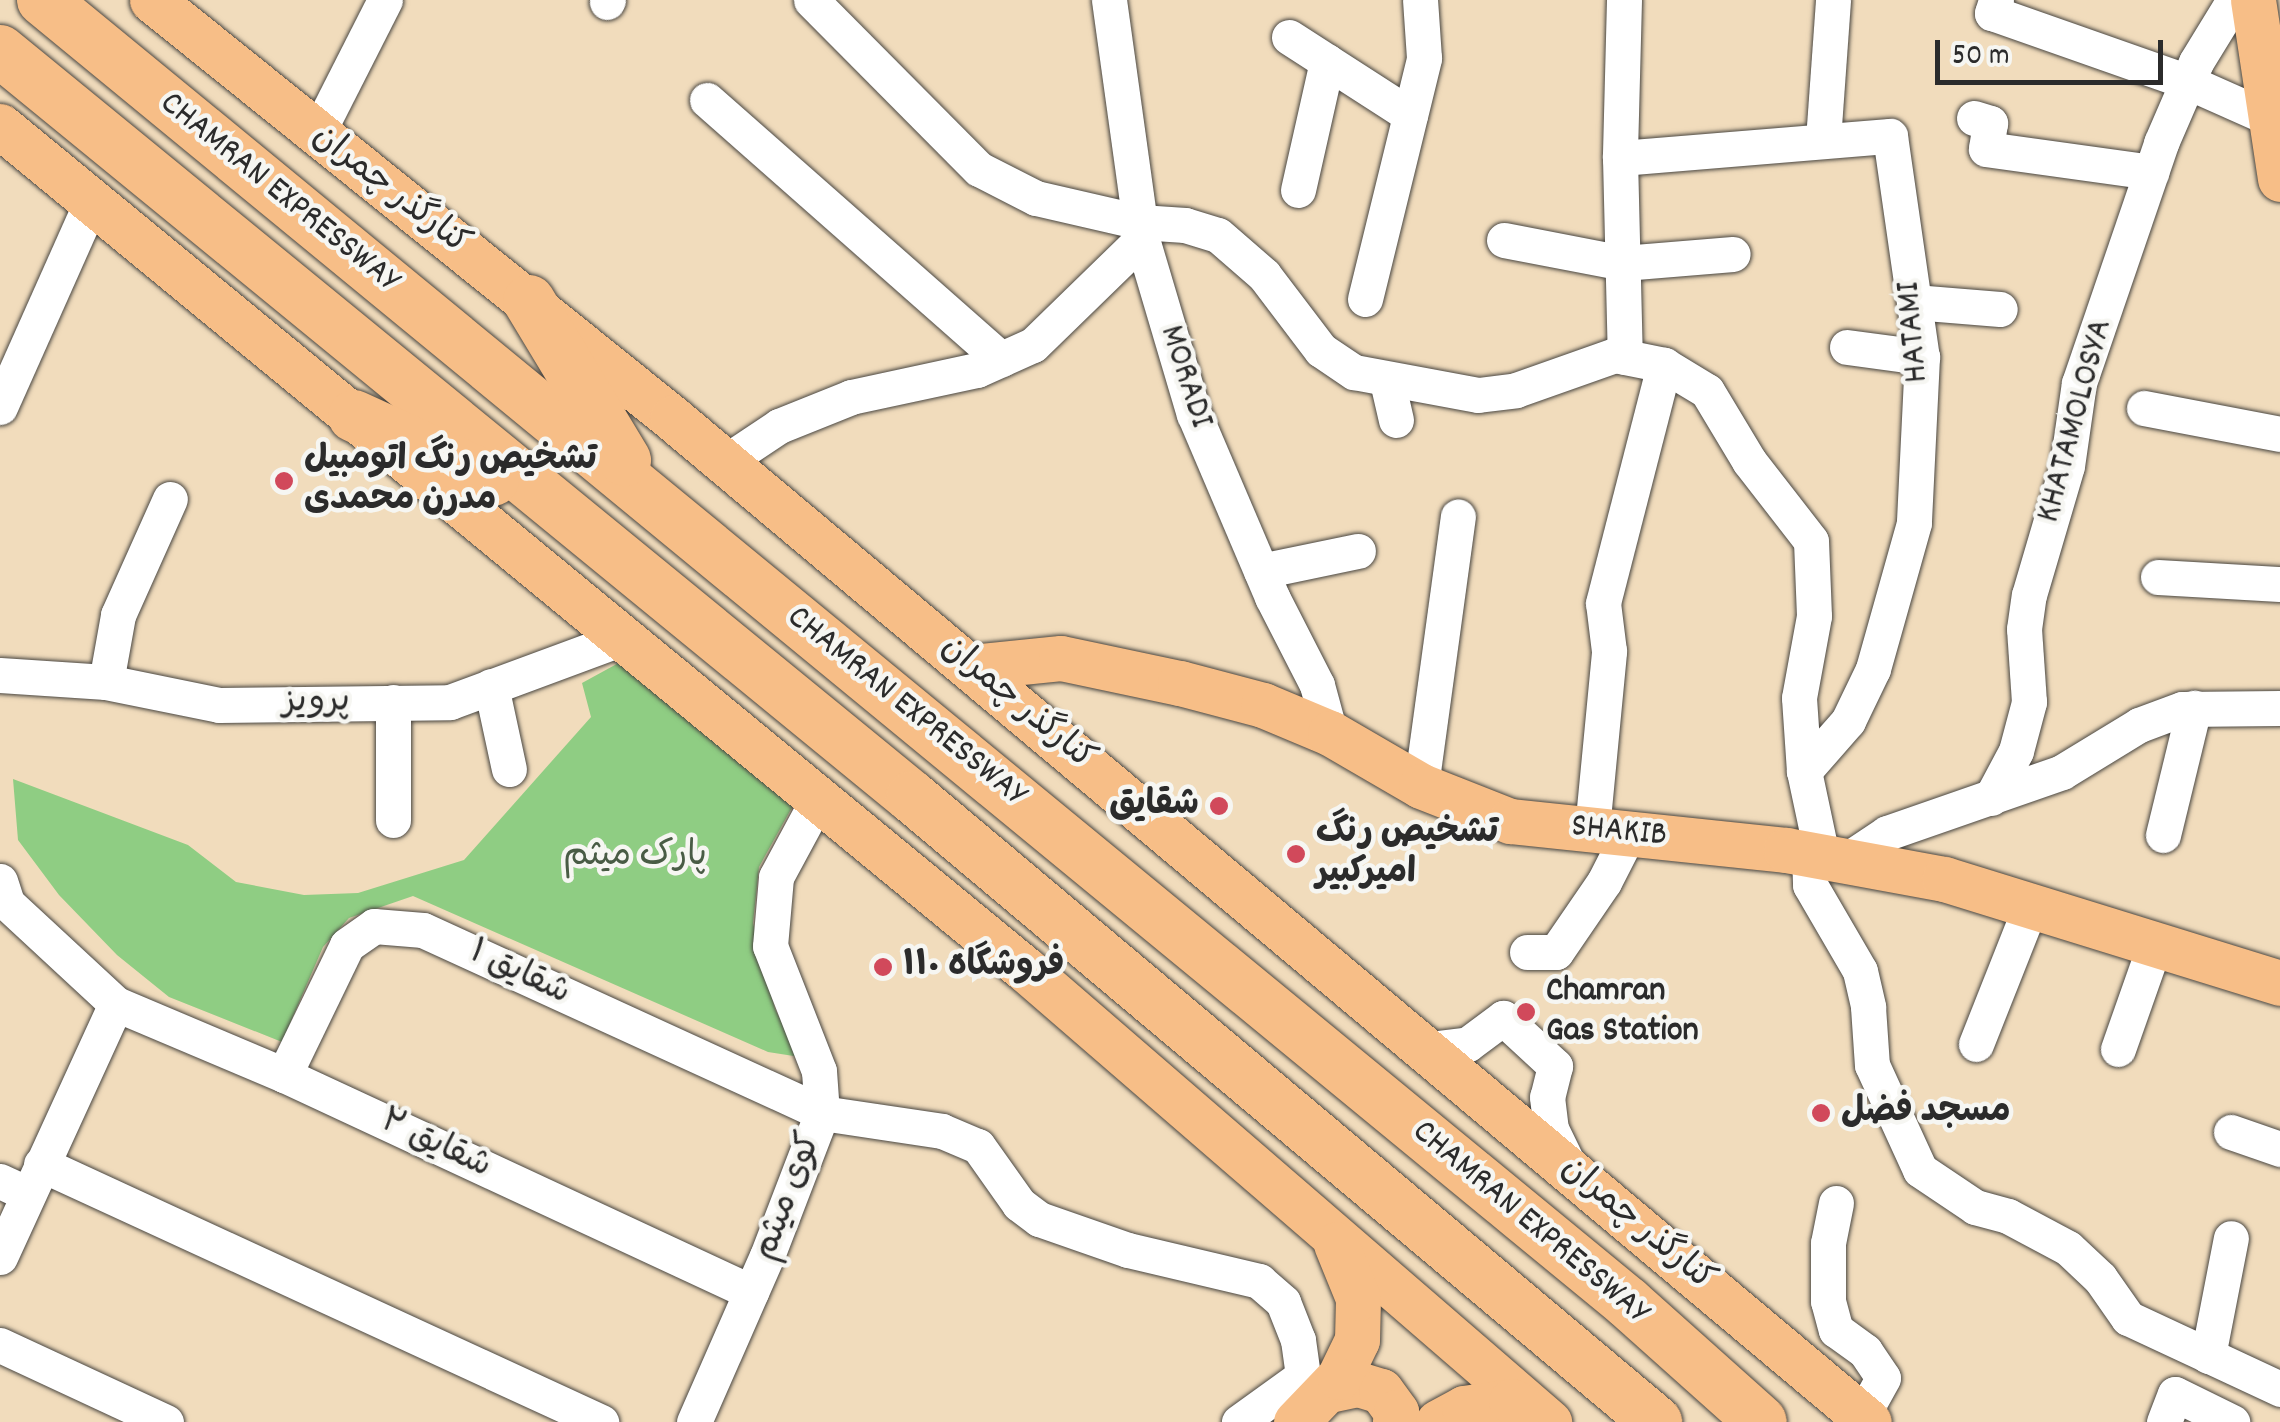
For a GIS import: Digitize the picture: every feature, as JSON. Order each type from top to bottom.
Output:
[{"type":"highway","name":"CHAMRAN EXPRESSWAY","points":[[43,0],[1628,1304],[1761,1422]]},
{"type":"highway","name":"CHAMRAN EXPRESSWAY","points":[[0,52],[912,797],[1656,1422]]},
{"type":"highway","points":[[529,301],[644,492]]},
{"type":"highway","points":[[354,416],[562,511]]},
{"type":"main road","points":[[2253,0],[2280,180]]},
{"type":"main road","name":"کنارگذر چمران","points":[[169,6],[317,134],[529,301],[972,667],[1866,1419]]},
{"type":"main road","points":[[0,126],[1025,969],[1544,1418]]},
{"type":"main road","name":"SHAKIB","points":[[972,667],[1061,658],[1263,705],[1330,733],[1422,786],[1510,821],[1825,857],[1944,878],[2280,983]]},
{"type":"main road","points":[[1296,1422],[1316,1383],[1358,1340],[1358,1298],[1331,1233]]},
{"type":"main road","points":[[1316,1383],[1358,1384],[1381,1390],[1396,1412],[1395,1422]]},
{"type":"main road","points":[[1446,1420],[1464,1408],[1510,1401],[1544,1418]]},
{"type":"street","points":[[317,134],[384,0]]},
{"type":"street","points":[[811,0],[979,169],[1036,198],[1141,231],[1185,225],[1218,235],[1264,274],[1322,350],[1354,372],[1386,381],[1478,395],[1516,390],[1620,356],[1664,366],[1707,391],[1749,461],[1810,541],[1814,616],[1799,698],[1804,771],[1825,857]]},
{"type":"street","name":"MORADI","points":[[1109,0],[1141,231],[1194,414],[1261,570],[1317,685],[1330,733]]},
{"type":"street","points":[[1365,298],[1424,58],[1420,0]]},
{"type":"street","points":[[1620,356],[1624,0]]},
{"type":"street","points":[[1823,140],[1832,0]]},
{"type":"street","points":[[1996,0],[1992,14],[2188,82],[2270,119]]},
{"type":"street","name":"KHATAMOLOSYA","points":[[1990,798],[2016,751],[2029,702],[2024,629],[2029,595],[2067,466],[2079,384],[2151,172],[2188,82],[2220,18],[2234,0]]},
{"type":"street","points":[[1289,37],[1410,115]]},
{"type":"street","points":[[1298,190],[1327,61]]},
{"type":"street","points":[[707,100],[1001,360]]},
{"type":"street","points":[[1974,118],[1990,123],[1986,149],[2151,172]]},
{"type":"street","name":"HATAMI","points":[[1620,158],[1890,136],[1922,357],[1914,523],[1873,669],[1848,721],[1804,771]]},
{"type":"street","points":[[0,407],[92,200]]},
{"type":"street","points":[[724,462],[779,426],[851,397],[976,370],[1033,345],[1141,231]]},
{"type":"street","points":[[1504,240],[1623,263],[1732,254]]},
{"type":"street","points":[[1914,302],[2000,308]]},
{"type":"street","points":[[1847,347],[1922,357]]},
{"type":"street","points":[[1527,952],[1556,952],[1604,882],[1610,831],[1609,651],[1603,602],[1664,366]]},
{"type":"street","points":[[1386,381],[1396,420]]},
{"type":"street","points":[[2144,408],[2280,434]]},
{"type":"street","points":[[106,682],[118,615],[170,499]]},
{"type":"street","points":[[1422,786],[1458,517]]},
{"type":"street","points":[[1261,570],[1358,551]]},
{"type":"street","points":[[2158,577],[2280,584]]},
{"type":"street","name":"پرویز","points":[[0,675],[106,682],[219,705],[450,702],[624,638]]},
{"type":"street","points":[[492,686],[510,768]]},
{"type":"street","points":[[393,702],[393,820]]},
{"type":"street","points":[[2280,708],[2182,708],[2140,725],[2062,772],[1825,857],[1810,885],[1860,971],[1868,1006],[1872,1065],[1920,1170],[1976,1207],[2008,1216],[2068,1248],[2100,1278],[2128,1318],[2280,1390]]},
{"type":"street","points":[[2162,835],[2194,708]]},
{"type":"street","name":"کوی میثم","points":[[694,1422],[822,1113],[820,1071],[770,946],[776,877],[818,799]]},
{"type":"street","name":"شقایق ۲","points":[[2,896],[116,1004],[284,1075],[751,1292]]},
{"type":"street","points":[[1976,1044],[2031,905]]},
{"type":"street","name":"شقایق ۱","points":[[284,1075],[347,945],[374,926],[423,930],[822,1113]]},
{"type":"street","points":[[2118,1050],[2155,944]]},
{"type":"street","points":[[0,1256],[23,1180],[116,1004]]},
{"type":"street","points":[[1429,1049],[1468,1044],[1503,1018],[1555,1066],[1547,1097],[1551,1129],[1570,1169]]},
{"type":"street","points":[[822,1113],[942,1131],[978,1146],[1019,1204],[1039,1219],[1128,1250],[1259,1281],[1283,1302],[1316,1383],[1239,1422]]},
{"type":"street","points":[[2231,1132],[2280,1149]]},
{"type":"street","points":[[23,1180],[601,1422]]},
{"type":"street","points":[[1836,1203],[1828,1243],[1828,1301],[1836,1330],[1865,1352],[1883,1378],[1866,1419]]},
{"type":"street","points":[[2208,1356],[2231,1238]]},
{"type":"street","points":[[0,1346],[166,1422]]},
{"type":"street","points":[[2164,1422],[2175,1394],[2232,1422]]},
{"type":"green space","name":"پارک میثم","points":[[624,660],[795,802],[759,867],[753,923],[775,1009],[800,1057],[768,1052],[413,896],[349,918],[323,947],[282,1042],[169,997],[117,955],[59,895],[18,840],[13,779],[188,845],[236,882],[304,895],[358,893],[464,860],[591,717],[582,683]]},
{"type":"place","name":"تشخیص رنگ اتومبیل مدرن محمدی","points":[[284,481]]},
{"type":"place","name":"شقایق","points":[[1219,806]]},
{"type":"place","name":"تشخیص رنگ امیرکبیر","points":[[1296,854]]},
{"type":"place","name":"فروشگاه ۱۱۰","points":[[883,967]]},
{"type":"place","name":"Chamran Gas Station","points":[[1526,1012]]},
{"type":"place","name":"مسجد فضل","points":[[1821,1113]]}]
